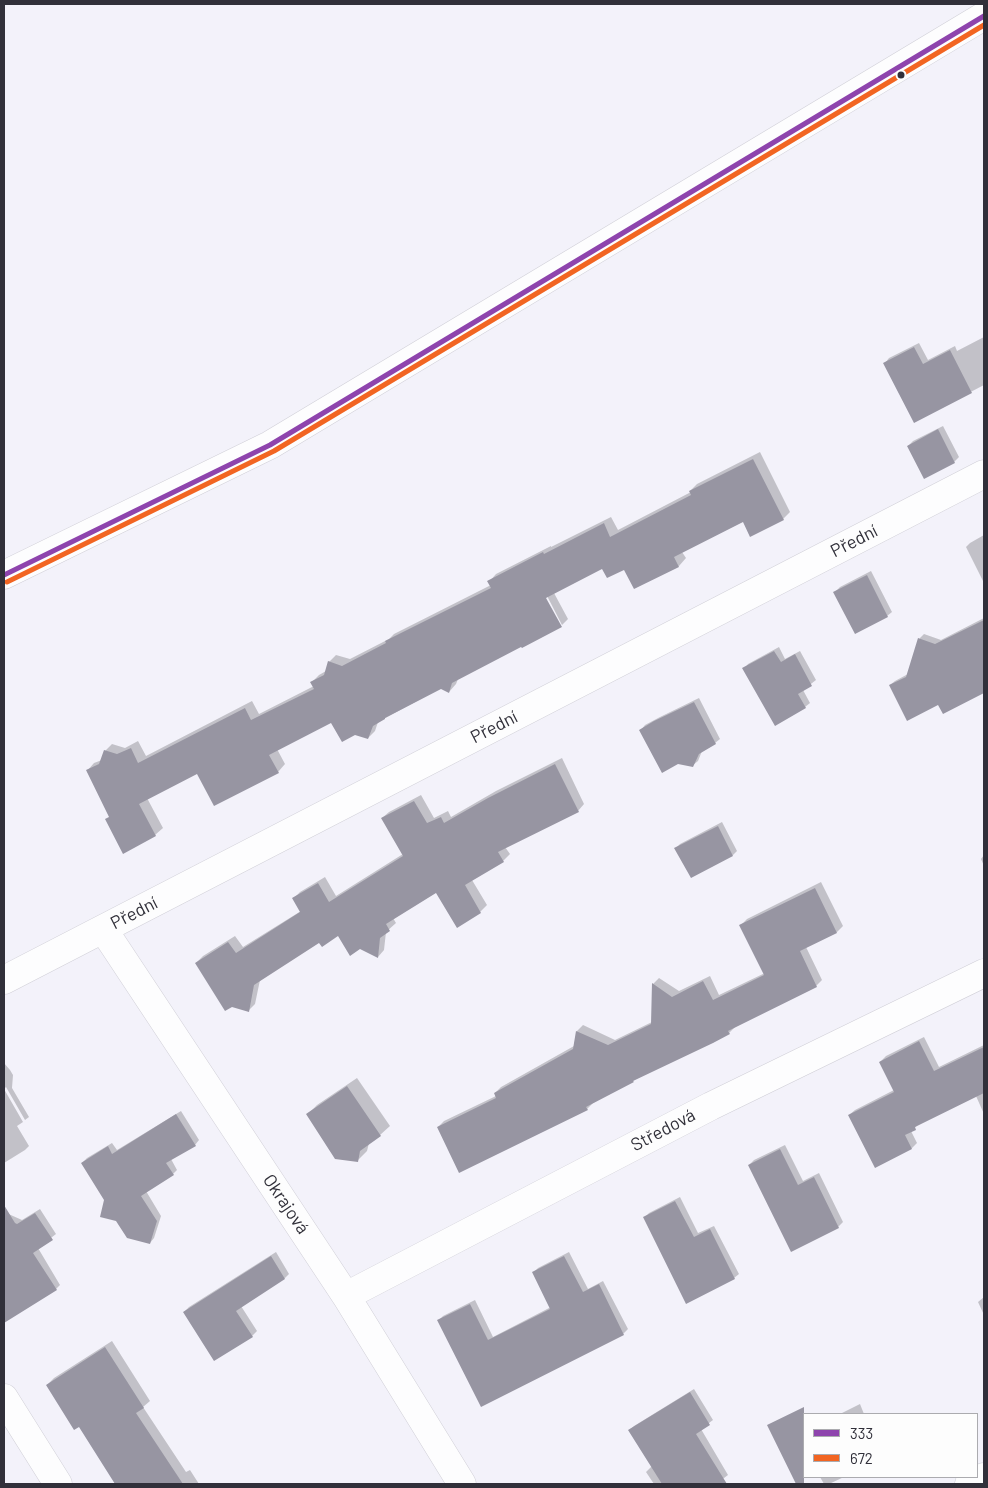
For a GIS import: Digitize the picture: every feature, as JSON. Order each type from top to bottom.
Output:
[{"type":"street","points":[[4,575],[270,445],[984,16]]},
{"type":"street","name":"Přední","points":[[4,980],[984,474]]},
{"type":"street","name":"Okrajová","points":[[103,929],[346,1296],[462,1484]]},
{"type":"street","name":"Středová","points":[[346,1296],[711,1106],[984,973]]},
{"type":"street","points":[[4,1398],[58,1484]]},
{"type":"street","points":[[969,1484],[984,1477]]},
{"type":"building","points":[[914,347],[923,364],[950,350],[972,393],[914,423],[883,363]]},
{"type":"building","points":[[938,429],[955,463],[924,479],[907,446]]},
{"type":"building","points":[[753,459],[784,520],[750,537],[743,522],[674,557],[679,567],[634,589],[624,570],[607,578],[602,569],[546,598],[562,627],[452,683],[449,693],[441,689],[385,718],[373,726],[368,739],[355,735],[342,742],[331,723],[269,755],[279,773],[214,806],[197,774],[139,804],[156,836],[123,854],[105,819],[109,817],[86,770],[99,764],[104,750],[117,754],[131,748],[138,763],[245,708],[251,720],[314,689],[310,682],[324,675],[328,661],[342,666],[386,643],[385,641],[491,588],[487,581],[543,552],[544,554],[604,523],[610,537],[691,495],[689,491]]},
{"type":"building","points":[[867,575],[888,617],[855,634],[833,592]]},
{"type":"building","points":[[984,620],[984,693],[943,714],[938,705],[907,721],[889,685],[906,677],[918,638],[935,644]]},
{"type":"building","points":[[774,651],[781,662],[795,654],[812,686],[798,694],[806,708],[775,726],[742,668]]},
{"type":"building","points":[[694,702],[716,744],[699,754],[693,767],[678,764],[662,773],[639,730]]},
{"type":"building","points":[[555,764],[579,812],[498,852],[504,862],[465,885],[481,913],[457,928],[436,893],[386,924],[390,931],[380,938],[378,958],[360,949],[350,956],[338,936],[322,947],[319,943],[254,985],[249,1012],[232,1007],[225,1011],[195,963],[228,942],[236,953],[300,912],[292,898],[318,883],[329,902],[403,856],[381,818],[414,801],[427,823],[441,817],[444,823]]},
{"type":"building","points":[[718,826],[733,856],[691,878],[674,848]]},
{"type":"building","points":[[815,888],[837,933],[800,951],[817,987],[728,1031],[730,1034],[713,1043],[633,1081],[586,1107],[588,1110],[459,1173],[437,1127],[496,1098],[494,1093],[573,1049],[576,1031],[608,1045],[651,1024],[652,983],[672,997],[703,981],[713,1000],[764,975],[739,925]]},
{"type":"building","points":[[919,1041],[934,1071],[984,1047],[984,1093],[915,1127],[916,1130],[905,1135],[912,1149],[875,1168],[848,1115],[894,1092],[879,1062]]},
{"type":"building","points":[[347,1086],[381,1136],[360,1151],[358,1162],[335,1159],[306,1114]]},
{"type":"building","points":[[176,1114],[196,1146],[166,1163],[174,1175],[141,1196],[157,1221],[150,1244],[127,1238],[116,1221],[100,1217],[104,1200],[81,1163],[108,1146],[112,1154]]},
{"type":"building","points":[[780,1149],[798,1185],[814,1177],[839,1228],[791,1252],[748,1165]]},
{"type":"building","points":[[675,1201],[694,1237],[710,1229],[735,1279],[686,1304],[643,1217]]},
{"type":"building","points":[[4,1205],[17,1224],[35,1213],[53,1240],[33,1253],[57,1290],[4,1323]]},
{"type":"building","points":[[271,1256],[285,1279],[236,1311],[253,1337],[214,1361],[183,1312]]},
{"type":"building","points":[[564,1256],[583,1292],[599,1284],[624,1335],[481,1407],[437,1320],[470,1304],[488,1340],[550,1309],[532,1272]]},
{"type":"building","points":[[105,1347],[144,1408],[136,1413],[183,1484],[115,1484],[79,1427],[74,1430],[46,1385]]},
{"type":"building","points":[[690,1392],[710,1425],[696,1434],[727,1484],[662,1484],[628,1430]]},
{"type":"building","points":[[804,1407],[804,1484],[796,1484],[767,1425]]},
{"type":"transit line","name":"333","points":[[4,575],[270,445],[984,16]]},
{"type":"transit line","name":"672","points":[[7,582],[274,451],[984,25]]}]
